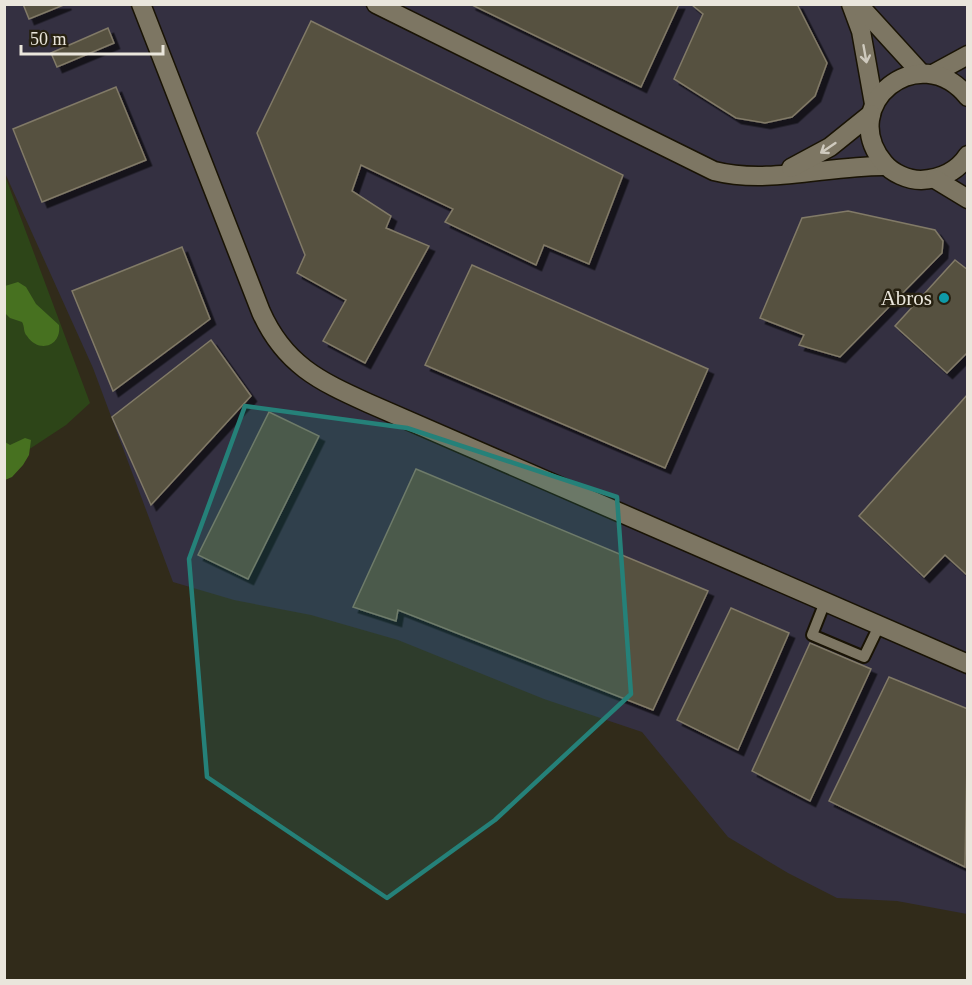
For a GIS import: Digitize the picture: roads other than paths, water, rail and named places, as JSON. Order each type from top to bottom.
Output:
[{"type":"street","points":[[375,4],[705,168],[738,175],[851,166],[886,166]]},
{"type":"street","points":[[852,4],[861,31],[873,109],[871,139],[876,153],[886,166],[900,176],[917,180],[934,179],[950,173],[968,155]]},
{"type":"street","points":[[858,4],[927,74],[958,86],[968,97]]},
{"type":"street","points":[[145,8],[261,312],[278,342],[302,368],[319,380],[368,403],[968,664]]},
{"type":"street","points":[[779,173],[830,147],[873,109],[882,92],[893,82],[907,76],[927,74],[968,55]]},
{"type":"street","points":[[934,179],[968,199]]},
{"type":"lane","points":[[825,602],[812,634],[864,657],[879,626]]},
{"type":"place","name":"Abros","points":[[944,298]]}]
